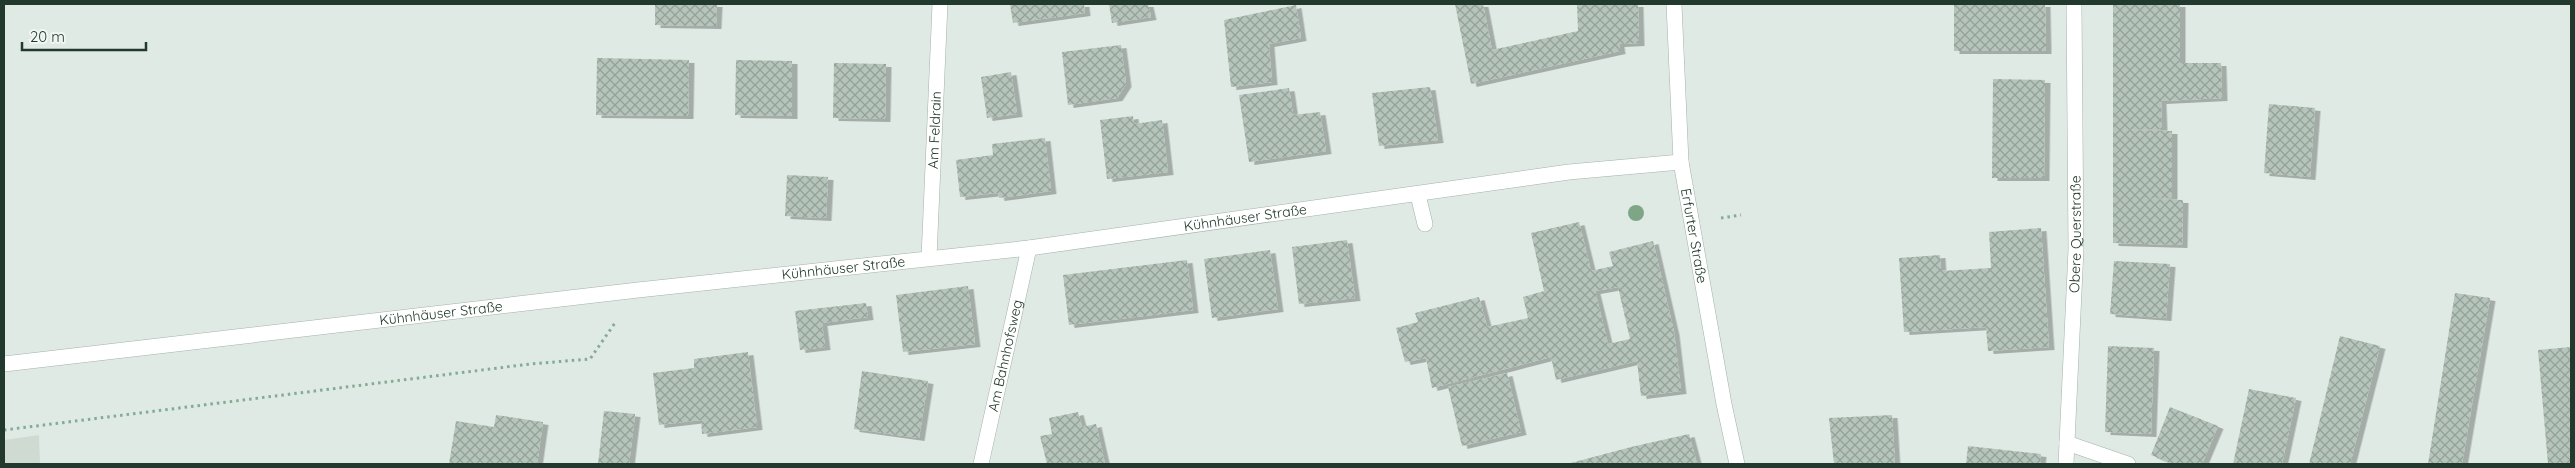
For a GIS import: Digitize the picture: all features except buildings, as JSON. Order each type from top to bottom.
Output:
[{"type":"street","name":"Am Feldrain","points":[[929,258],[940,4]]},
{"type":"street","name":"Erfurter Straße","points":[[1674,4],[1681,162],[1724,404],[1737,464]]},
{"type":"street","name":"Obere Querstraße","points":[[2066,464],[2076,249],[2074,4]]},
{"type":"street","name":"Kühnhäuser Straße","points":[[4,364],[638,290],[1029,248],[1598,169],[1681,162]]},
{"type":"street","points":[[1418,195],[1425,224]]},
{"type":"street","name":"Am Bahnhofsweg","points":[[981,464],[1029,248]]},
{"type":"street","points":[[2067,443],[2128,464]]},
{"type":"path","points":[[4,430],[590,359],[638,290]]},
{"type":"shaded area","points":[[39,435],[40,464],[4,464],[4,440]]}]
